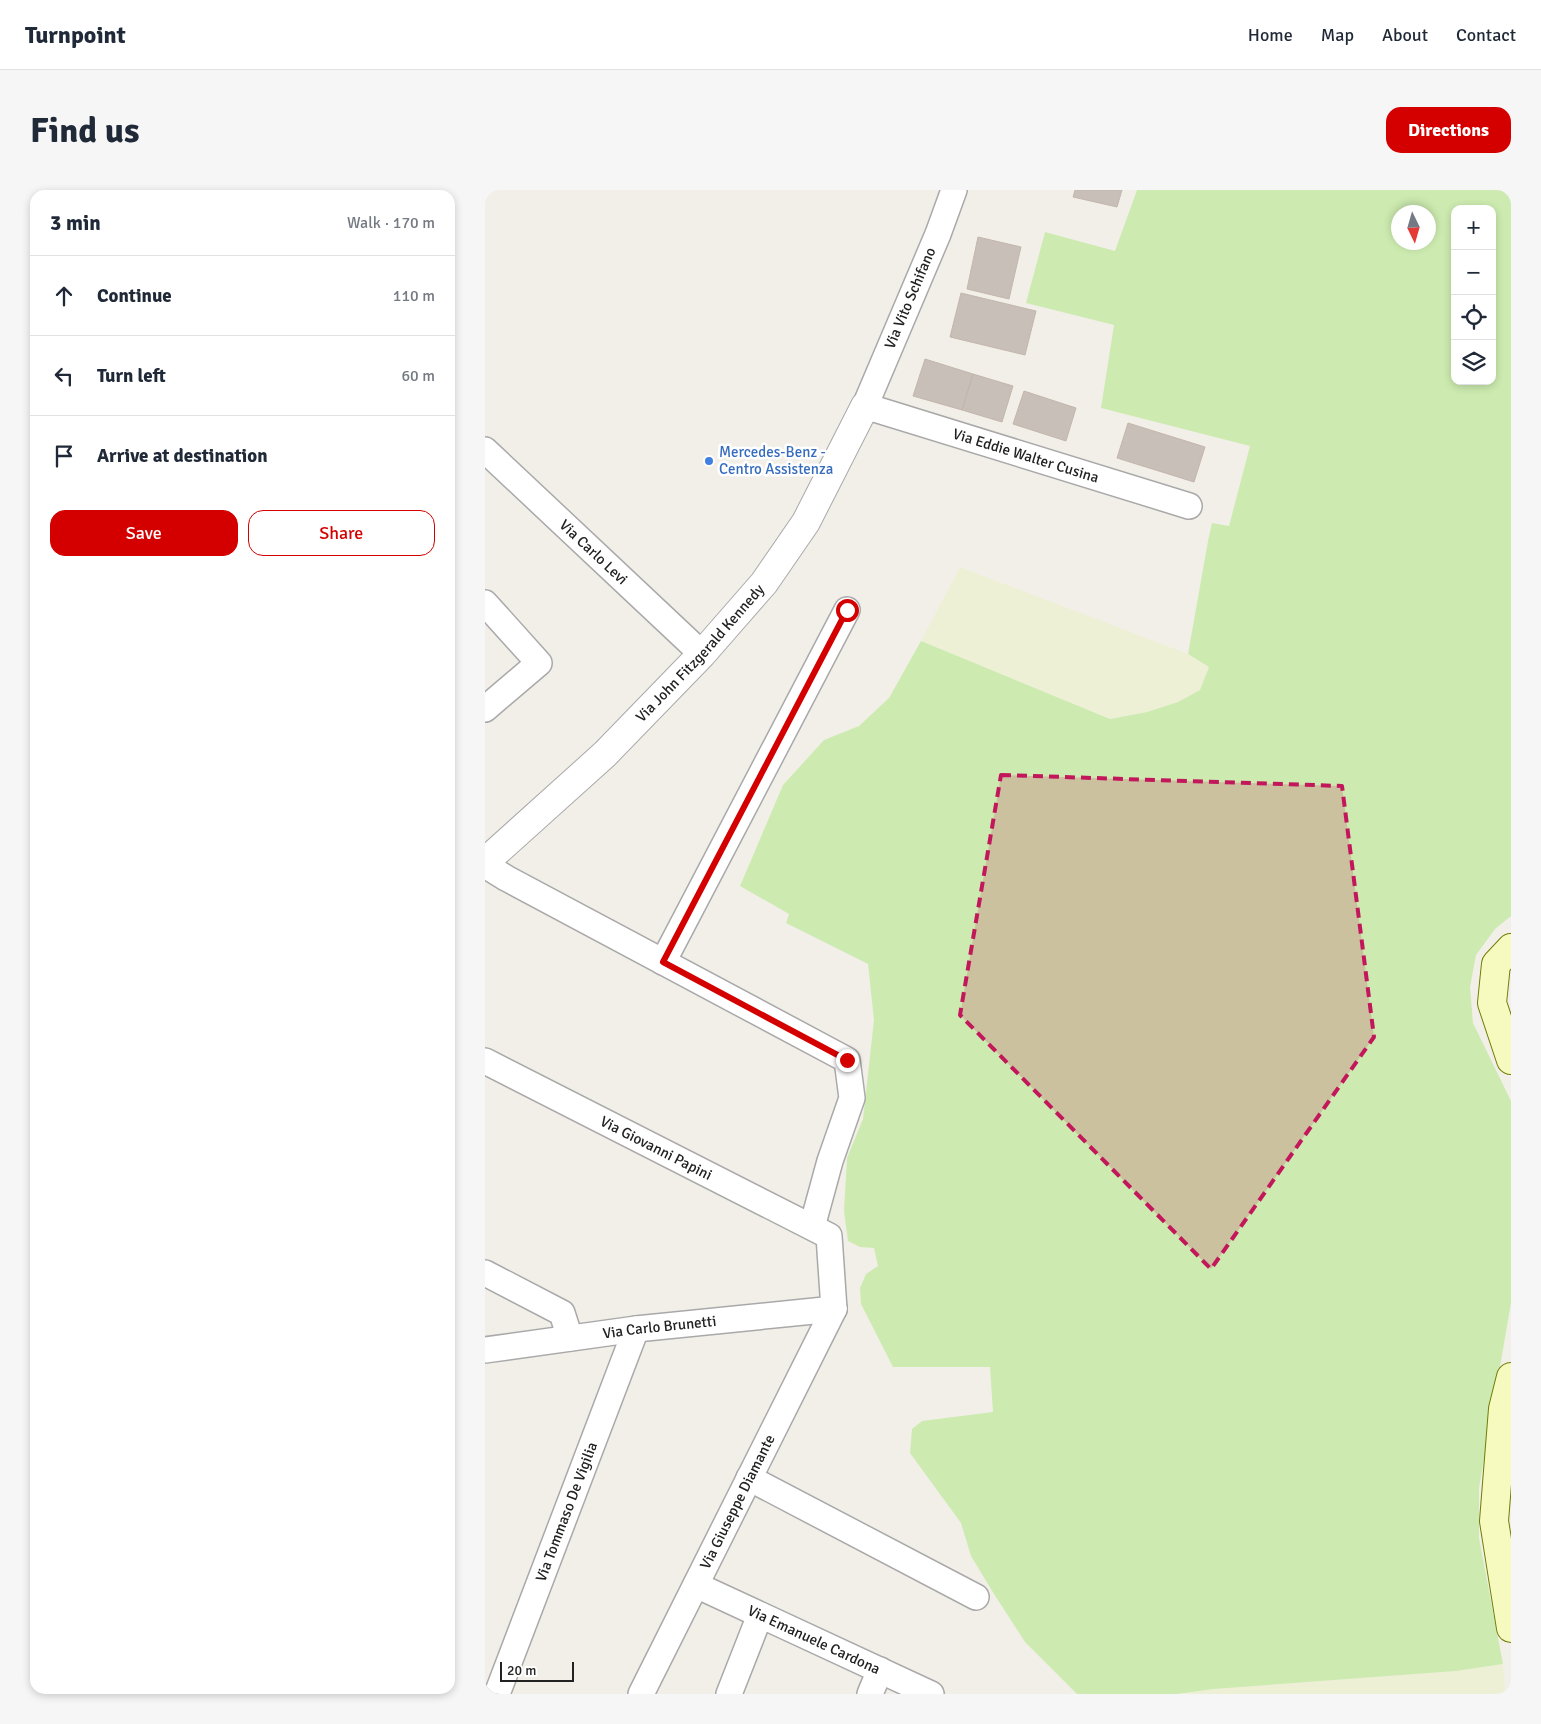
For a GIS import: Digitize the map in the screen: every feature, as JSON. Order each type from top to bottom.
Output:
[{"type":"main road","points":[[1511,948],[1496,964],[1491,1003],[1511,1060]]},
{"type":"main road","points":[[1511,1377],[1503,1409],[1495,1520],[1511,1628]]},
{"type":"street","name":"Via Vito Schifano","points":[[865,406],[955,190]]},
{"type":"street","name":"Via Eddie Walter Cusina","points":[[865,406],[1189,506]]},
{"type":"street","name":"Via John Fitzgerald Kennedy","points":[[485,863],[605,754],[702,654],[763,583],[806,522],[865,406]]},
{"type":"street","name":"Via Carlo Levi","points":[[485,450],[702,654]]},
{"type":"street","points":[[485,603],[539,663],[485,709]]},
{"type":"street","points":[[663,962],[847,610]]},
{"type":"street","points":[[485,863],[506,878],[847,1060],[852,1098],[830,1161],[821,1231],[834,1309]]},
{"type":"street","name":"Via Giovanni Papini","points":[[485,1061],[821,1231]]},
{"type":"street","points":[[485,1273],[562,1313],[570,1338]]},
{"type":"street","name":"Via Carlo Brunetti","points":[[485,1350],[636,1329],[834,1309]]},
{"type":"street","name":"Via Giuseppe Diamante","points":[[641,1694],[834,1309]]},
{"type":"street","name":"Via Tommaso De Vigilia","points":[[497,1694],[636,1329]]},
{"type":"street","points":[[749,1478],[976,1596]]},
{"type":"street","name":"Via Emanuele Cardona","points":[[696,1585],[931,1694]]},
{"type":"street","points":[[729,1694],[760,1615]]},
{"type":"street","points":[[870,1694],[880,1670]]},
{"type":"highlighted area","points":[[1001,775],[1342,786],[1374,1037],[1211,1269],[960,1015]]},
{"type":"green space","points":[[1137,190],[1511,190],[1511,916],[1495,929],[1476,955],[1470,987],[1473,1023],[1511,1101],[1511,1303],[1479,1488],[1479,1538],[1503,1664],[1456,1671],[1214,1689],[1177,1694],[1077,1694],[1025,1642],[971,1556],[961,1523],[910,1453],[912,1429],[922,1421],[993,1412],[990,1367],[893,1367],[861,1304],[860,1288],[866,1274],[878,1266],[874,1248],[860,1247],[848,1241],[844,1211],[847,1158],[863,1119],[874,1020],[868,964],[786,923],[789,914],[740,886],[783,785],[824,740],[859,726],[889,698],[921,641],[1110,719],[1147,712],[1178,702],[1200,690],[1209,667],[1188,654],[1208,541],[1212,523],[1229,526],[1250,446],[1101,408],[1114,325],[1026,303],[1045,232],[1115,251]]},
{"type":"green space","points":[[960,567],[1188,654],[1209,667],[1200,690],[1178,702],[1147,712],[1110,719],[921,641]]},
{"type":"green space","points":[[1503,1664],[1505,1694],[1177,1694],[1214,1689],[1456,1671]]},
{"type":"building","points":[[1075,190],[1122,190],[1117,207],[1073,197]]},
{"type":"building","points":[[978,237],[1021,247],[1009,299],[967,289]]},
{"type":"building","points":[[961,293],[1036,311],[1025,355],[950,337]]},
{"type":"building","points":[[925,359],[973,374],[962,410],[913,396]]},
{"type":"building","points":[[973,374],[1013,386],[1002,422],[962,410]]},
{"type":"building","points":[[1024,391],[1076,408],[1066,441],[1013,424]]},
{"type":"building","points":[[1128,423],[1205,447],[1194,482],[1117,458]]},
{"type":"place","name":"Mercedes-Benz - Centro Assistenza","points":[[709,461]]},
{"type":"route","points":[[847,610],[663,962],[847,1060]]}]
